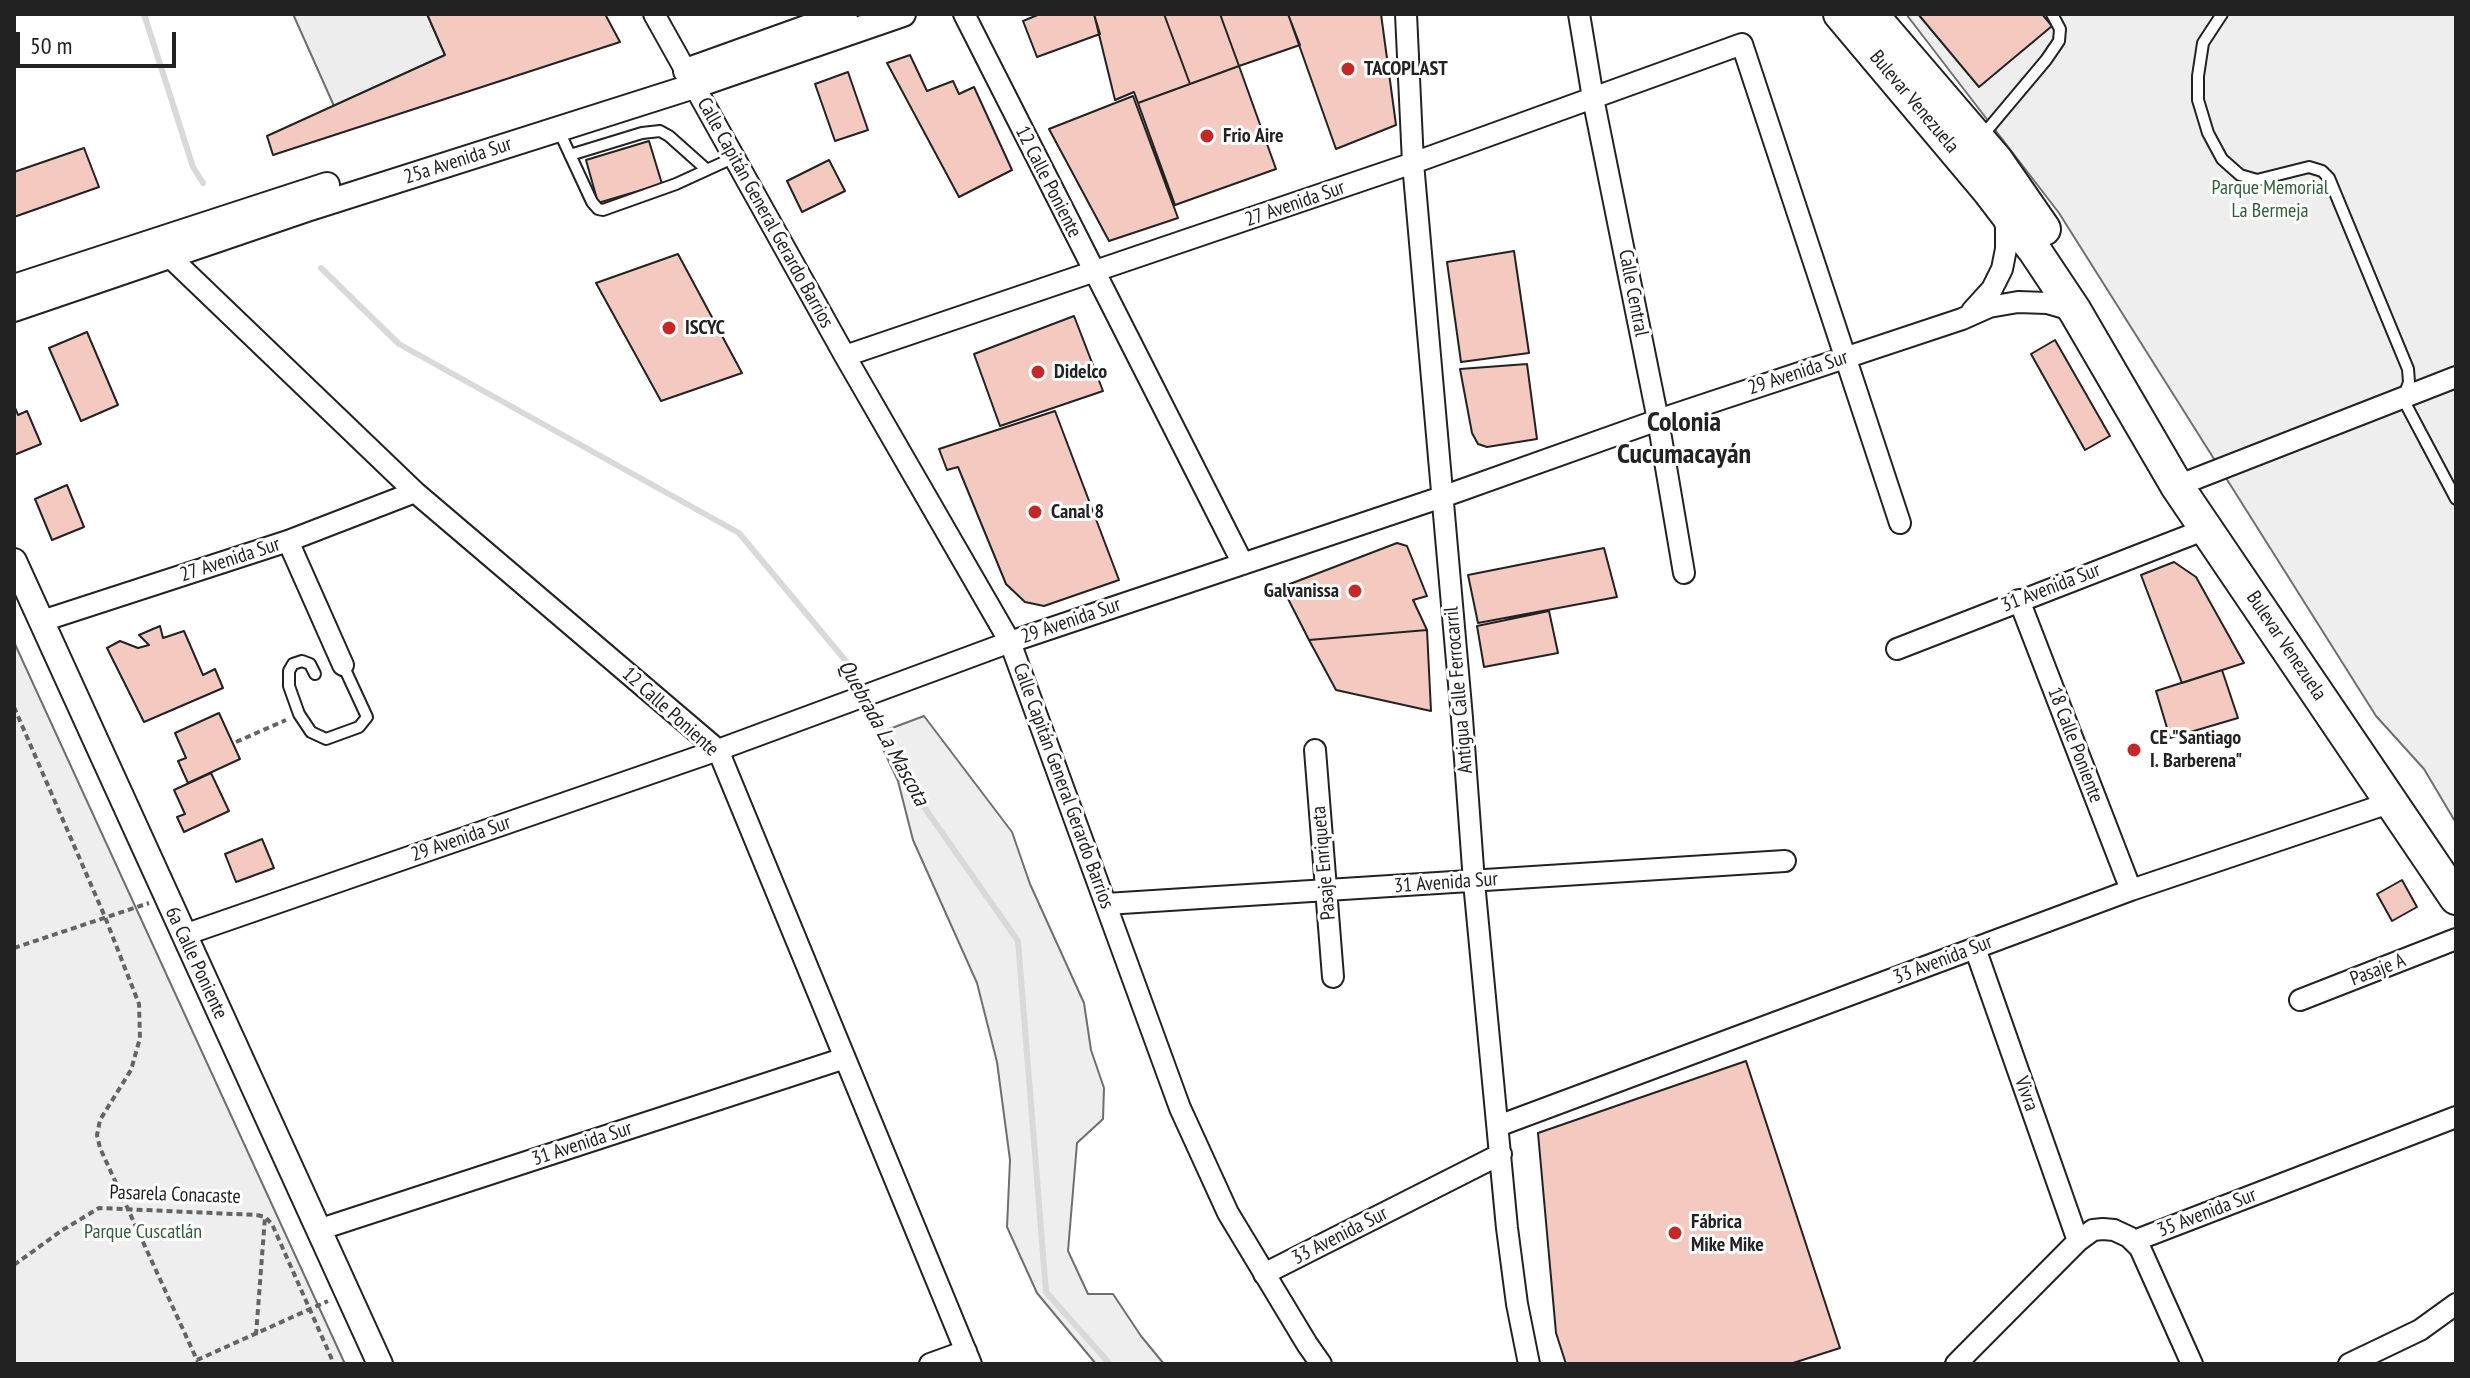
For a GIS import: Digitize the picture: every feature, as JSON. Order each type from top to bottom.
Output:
[{"type":"highway","points":[[1813,14],[1894,101],[1966,138]]},
{"type":"highway","name":"Bulevar Venezuela","points":[[1840,14],[1966,138],[1997,161],[2058,252],[2081,293],[2122,390]]},
{"type":"highway","name":"Bulevar Venezuela","points":[[1871,14],[1966,138],[2001,206],[2075,311],[2177,486],[2456,898]]},
{"type":"highway","points":[[1895,14],[1945,81],[1966,138]]},
{"type":"street","name":"Calle Capitán General Gerardo Barrios","points":[[654,14],[845,356],[1010,642],[1180,1108],[1228,1213],[1321,1364]]},
{"type":"street","name":"25a Avenida Sur","points":[[14,309],[307,209],[558,129],[845,14]]},
{"type":"street","name":"25a Avenida Sur","points":[[14,287],[166,236],[903,14]]},
{"type":"street","name":"12 Calle Poniente","points":[[964,14],[1243,564]]},
{"type":"street","name":"Antigua Calle Ferrocarril","points":[[1406,14],[1413,163],[1474,882],[1507,1228],[1529,1364]]},
{"type":"street","name":"Calle Central","points":[[1579,14],[1658,420],[1684,573]]},
{"type":"street","name":"27 Avenida Sur","points":[[845,356],[1413,163],[1742,44],[1845,358]]},
{"type":"street","name":"29 Avenida Sur","points":[[1962,319],[1992,289],[2002,269],[2006,227],[2001,206]]},
{"type":"street","name":"12 Calle Poniente","points":[[170,257],[415,492],[718,750],[969,1358]]},
{"type":"street","name":"29 Avenida Sur","points":[[184,935],[718,750],[1010,642],[1442,497],[1658,420],[1962,319],[1989,307],[2018,302],[2047,303],[2075,311]]},
{"type":"street","points":[[1845,358],[1900,523]]},
{"type":"street","points":[[2177,486],[2456,377]]},
{"type":"street","name":"27 Avenida Sur","points":[[42,621],[288,541],[415,492]]},
{"type":"street","name":"31 Avenida Sur","points":[[1897,649],[2206,529]]},
{"type":"street","points":[[288,541],[343,665]]},
{"type":"street","name":"6a Calle Poniente","points":[[14,561],[380,1364]]},
{"type":"street","name":"18 Calle Poniente","points":[[2019,600],[2131,890]]},
{"type":"street","name":"Pasaje Enriqueta","points":[[1315,750],[1333,977]]},
{"type":"street","name":"33 Avenida Sur","points":[[1498,1126],[2131,890],[2392,802]]},
{"type":"street","name":"31 Avenida Sur","points":[[1106,904],[1785,861]]},
{"type":"street","name":"Pasaje A","points":[[2300,1000],[2456,939]]},
{"type":"street","name":"Vivra","points":[[1975,948],[2078,1241]]},
{"type":"street","name":"31 Avenida Sur","points":[[318,1230],[845,1058]]},
{"type":"street","name":"35 Avenida Sur","points":[[1956,1364],[2078,1241],[2097,1229],[2114,1230],[2134,1241],[2456,1117]]},
{"type":"street","name":"33 Avenida Sur","points":[[1264,1274],[1501,1154]]},
{"type":"street","points":[[2134,1241],[2145,1256],[2192,1364]]},
{"type":"street","points":[[2349,1364],[2420,1330],[2456,1304]]},
{"type":"street","points":[[930,1364],[969,1358]]},
{"type":"lane","points":[[1966,138],[2046,60],[2059,41],[2060,29],[2052,14]]},
{"type":"lane","points":[[2222,14],[2203,43],[2198,76],[2198,100],[2208,133],[2222,159],[2240,175],[2257,180],[2309,167],[2322,171],[2329,178],[2408,369],[2409,382],[2403,399],[2456,499]]},
{"type":"lane","points":[[558,129],[592,202],[603,210],[667,187],[735,157]]},
{"type":"lane","points":[[570,155],[642,133],[660,131],[706,169]]},
{"type":"lane","points":[[315,674],[310,664],[302,661],[293,664],[289,671],[291,696],[311,732],[326,739],[359,727],[367,717],[343,665]]},
{"type":"path","points":[[15,711],[105,917],[139,1004],[140,1038],[131,1070],[100,1120],[97,1135],[100,1148],[197,1360]]},
{"type":"path","points":[[236,742],[299,714]]},
{"type":"path","points":[[14,948],[166,896]]},
{"type":"path","name":"Pasarela Conacaste","points":[[14,1265],[99,1208],[265,1217]]},
{"type":"path","points":[[256,1335],[265,1217]]},
{"type":"path","points":[[265,1217],[272,1224],[334,1364]]},
{"type":"path","points":[[191,1364],[310,1311]]},
{"type":"green space","name":"Parque Memorial La Bermeja","points":[[1906,14],[2456,14],[2456,823],[2424,769],[2376,716],[2059,213]]},
{"type":"green space","name":"Parque Cuscatlán","points":[[14,642],[345,1364],[14,1364]]},
{"type":"green space","points":[[924,716],[1012,832],[1030,884],[1084,1003],[1091,1050],[1104,1088],[1103,1119],[1077,1143],[1068,1251],[1088,1294],[1113,1294],[1164,1364],[1096,1364],[1037,1293],[1007,1227],[1010,1160],[997,1062],[977,983],[913,840],[898,781],[876,734]]},
{"type":"shaded area","points":[[293,14],[427,14],[445,55],[334,106]]},
{"type":"building","points":[[427,14],[605,14],[620,42],[273,155],[267,136],[445,55]]},
{"type":"building","points":[[1040,14],[1094,14],[1100,34],[1037,57],[1023,21]]},
{"type":"building","points":[[1094,14],[1164,14],[1190,84],[1138,103],[1134,92],[1115,100]]},
{"type":"building","points":[[1164,14],[1220,14],[1239,66],[1190,84]]},
{"type":"building","points":[[1220,14],[1288,14],[1300,45],[1239,66]]},
{"type":"building","name":"TACOPLAST","points":[[1288,14],[1381,14],[1396,125],[1336,149]]},
{"type":"building","points":[[1918,14],[2042,14],[2052,26],[1979,87]]},
{"type":"building","points":[[910,55],[927,91],[953,81],[959,94],[974,87],[1012,170],[959,197],[887,63]]},
{"type":"building","name":"Frio Aire","points":[[1239,66],[1276,169],[1175,205],[1138,103]]},
{"type":"building","points":[[848,72],[868,130],[835,141],[815,84]]},
{"type":"building","points":[[1133,96],[1178,218],[1109,241],[1049,129]]},
{"type":"building","points":[[649,141],[662,184],[598,203],[586,160]]},
{"type":"building","points":[[84,148],[99,187],[14,217],[14,172]]},
{"type":"building","points":[[829,160],[845,191],[802,212],[787,181]]},
{"type":"building","points":[[1514,251],[1529,353],[1461,362],[1447,262]]},
{"type":"building","name":"ISCYC","points":[[678,254],[742,373],[661,401],[596,283]]},
{"type":"building","name":"Didelco","points":[[1074,316],[1103,391],[1000,426],[974,354]]},
{"type":"building","points":[[87,332],[118,405],[81,421],[49,348]]},
{"type":"building","points":[[2055,340],[2110,436],[2085,450],[2031,354]]},
{"type":"building","points":[[1527,364],[1537,439],[1487,447],[1478,444],[1472,433],[1460,369]]},
{"type":"building","points":[[14,405],[18,415],[27,411],[41,444],[14,455]]},
{"type":"building","name":"Canal 8","points":[[1055,411],[1119,580],[1044,606],[1025,602],[1006,584],[958,467],[947,470],[939,449]]},
{"type":"building","points":[[67,485],[84,527],[52,540],[35,499]]},
{"type":"building","name":"Galvanissa","points":[[1397,543],[1407,546],[1427,596],[1413,600],[1427,630],[1309,640],[1282,587]]},
{"type":"building","points":[[1604,548],[1617,597],[1478,623],[1468,575]]},
{"type":"building","points":[[2174,562],[2196,577],[2244,663],[2182,683],[2141,575]]},
{"type":"building","points":[[1549,611],[1558,653],[1484,667],[1477,626]]},
{"type":"building","points":[[160,626],[163,638],[184,631],[203,675],[215,669],[223,688],[144,722],[107,648],[120,641],[138,648],[149,645],[139,635]]},
{"type":"building","points":[[1427,630],[1431,711],[1336,690],[1309,640]]},
{"type":"building","points":[[2222,670],[2238,718],[2170,738],[2156,691]]},
{"type":"building","points":[[219,713],[240,759],[188,783],[178,761],[186,758],[175,733]]},
{"type":"building","points":[[211,773],[229,811],[184,832],[177,817],[185,814],[174,790]]},
{"type":"building","points":[[262,839],[274,868],[236,882],[225,854]]},
{"type":"building","points":[[2402,880],[2417,907],[2392,921],[2377,894]]},
{"type":"building","name":"Fábrica Mike Mike","points":[[1746,1061],[1840,1348],[1790,1364],[1566,1364],[1556,1333],[1538,1133]]},
{"type":"waterway","name":"Quebrada La Mascota","points":[[144,14],[193,167],[203,183]]},
{"type":"waterway","name":"Quebrada La Mascota","points":[[321,268],[399,344],[739,533],[850,666],[910,787],[1018,941],[1046,1292],[1110,1364]]},
{"type":"place","name":"TACOPLAST","points":[[1348,69]]},
{"type":"place","name":"Frio Aire","points":[[1207,136]]},
{"type":"place","name":"ISCYC","points":[[669,328]]},
{"type":"place","name":"Didelco","points":[[1038,372]]},
{"type":"place","name":"Canal 8","points":[[1035,512]]},
{"type":"place","name":"Galvanissa","points":[[1355,591]]},
{"type":"place","name":"CE \"Santiago I. Barberena\"","points":[[2134,750]]},
{"type":"place","name":"Fábrica Mike Mike","points":[[1675,1233]]},
{"type":"district","name":"Colonia Cucumacayán","points":[[1684,439]]}]
